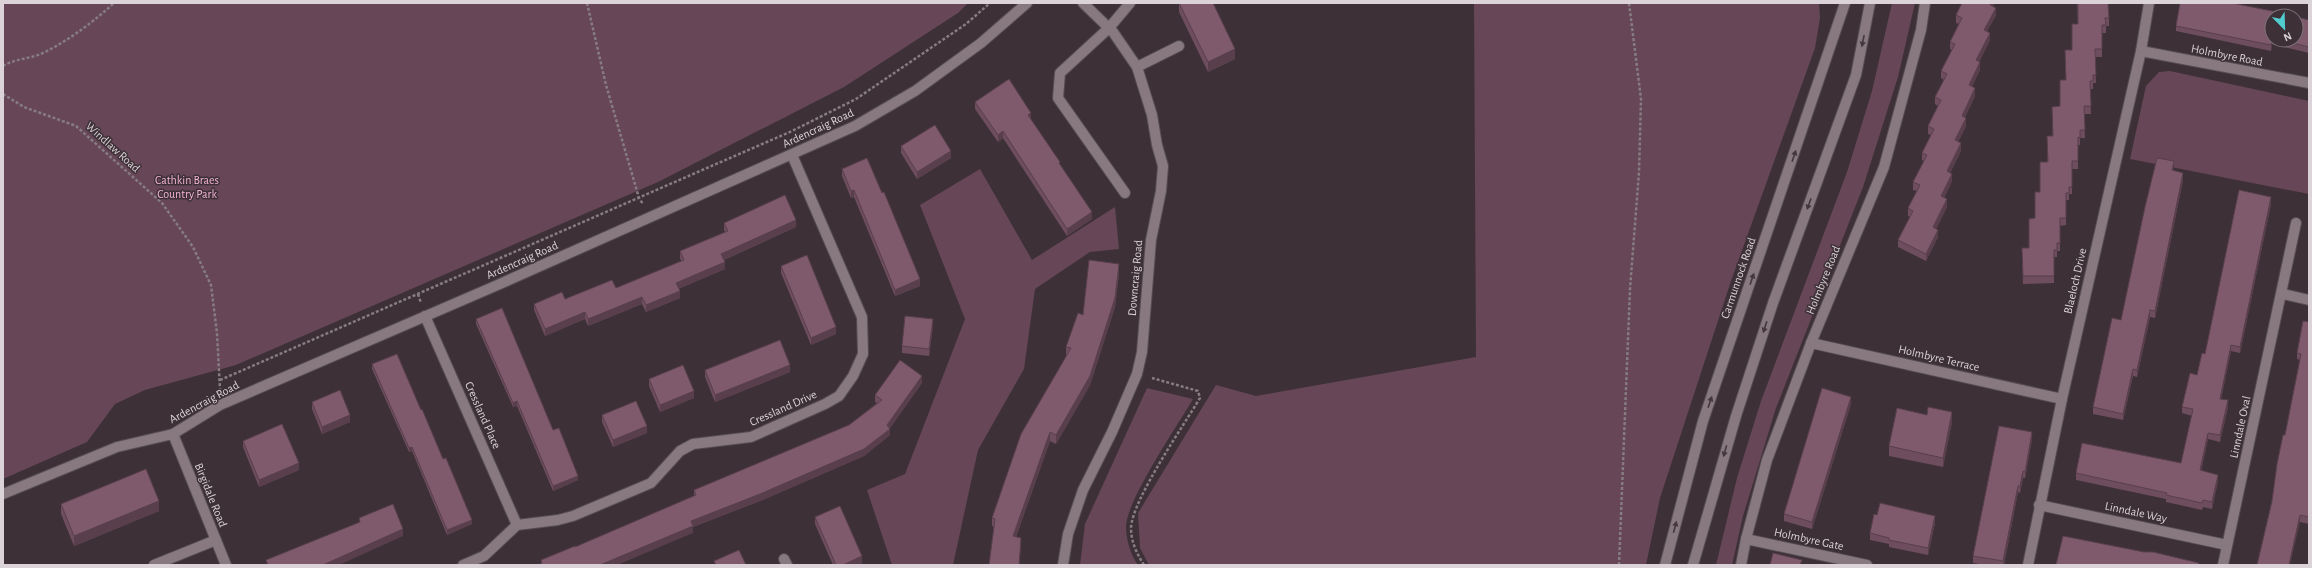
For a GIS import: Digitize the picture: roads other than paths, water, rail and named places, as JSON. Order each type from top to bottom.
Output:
[{"type":"street","name":"Ardencraig Road","points":[[3,494],[117,447],[173,434],[220,405],[792,155],[855,126],[915,91],[981,44],[1027,3]]},
{"type":"street","name":"Downcraig Road","points":[[1063,565],[1068,534],[1083,490],[1112,432],[1137,374],[1142,352],[1151,240],[1160,192],[1163,166],[1157,145],[1152,114],[1137,67],[1109,28],[1083,3]]},
{"type":"street","points":[[1125,193],[1058,98],[1060,72],[1109,28],[1130,3]]},
{"type":"street","name":"Carmunnock Road","points":[[1665,565],[1703,421],[1846,3]]},
{"type":"street","points":[[1694,565],[1736,416],[1773,303],[1856,75],[1870,3]]},
{"type":"street","name":"Holmbyre Road","points":[[1741,565],[1746,539],[1767,460],[1811,343],[1884,167],[1921,30],[1925,3]]},
{"type":"street","name":"Blaeloch Drive","points":[[2028,565],[2062,399],[2141,51],[2150,3]]},
{"type":"street","points":[[1137,67],[1179,46]]},
{"type":"street","name":"Holmbyre Road","points":[[2141,51],[2309,83]]},
{"type":"street","name":"Cressland Drive","points":[[517,525],[558,520],[573,516],[651,482],[680,451],[693,444],[751,437],[825,404],[842,390],[853,376],[863,354],[862,317],[792,155]]},
{"type":"street","name":"Linndale Oval","points":[[2224,565],[2227,545],[2283,294],[2296,223]]},
{"type":"street","points":[[2283,294],[2309,300]]},
{"type":"street","name":"Cressland Place","points":[[425,316],[517,525]]},
{"type":"street","name":"Holmbyre Terrace","points":[[1811,343],[2062,399]]},
{"type":"street","name":"Birgidale Road","points":[[173,434],[226,565]]},
{"type":"street","name":"Linndale Way","points":[[2040,505],[2227,545]]},
{"type":"street","points":[[464,565],[484,556],[517,525]]},
{"type":"street","name":"Holmbyre Gate","points":[[1746,539],[1867,565]]},
{"type":"street","points":[[154,565],[216,540]]},
{"type":"park label","name":"Cathkin Braes Country Park","points":[[187,187]]}]
